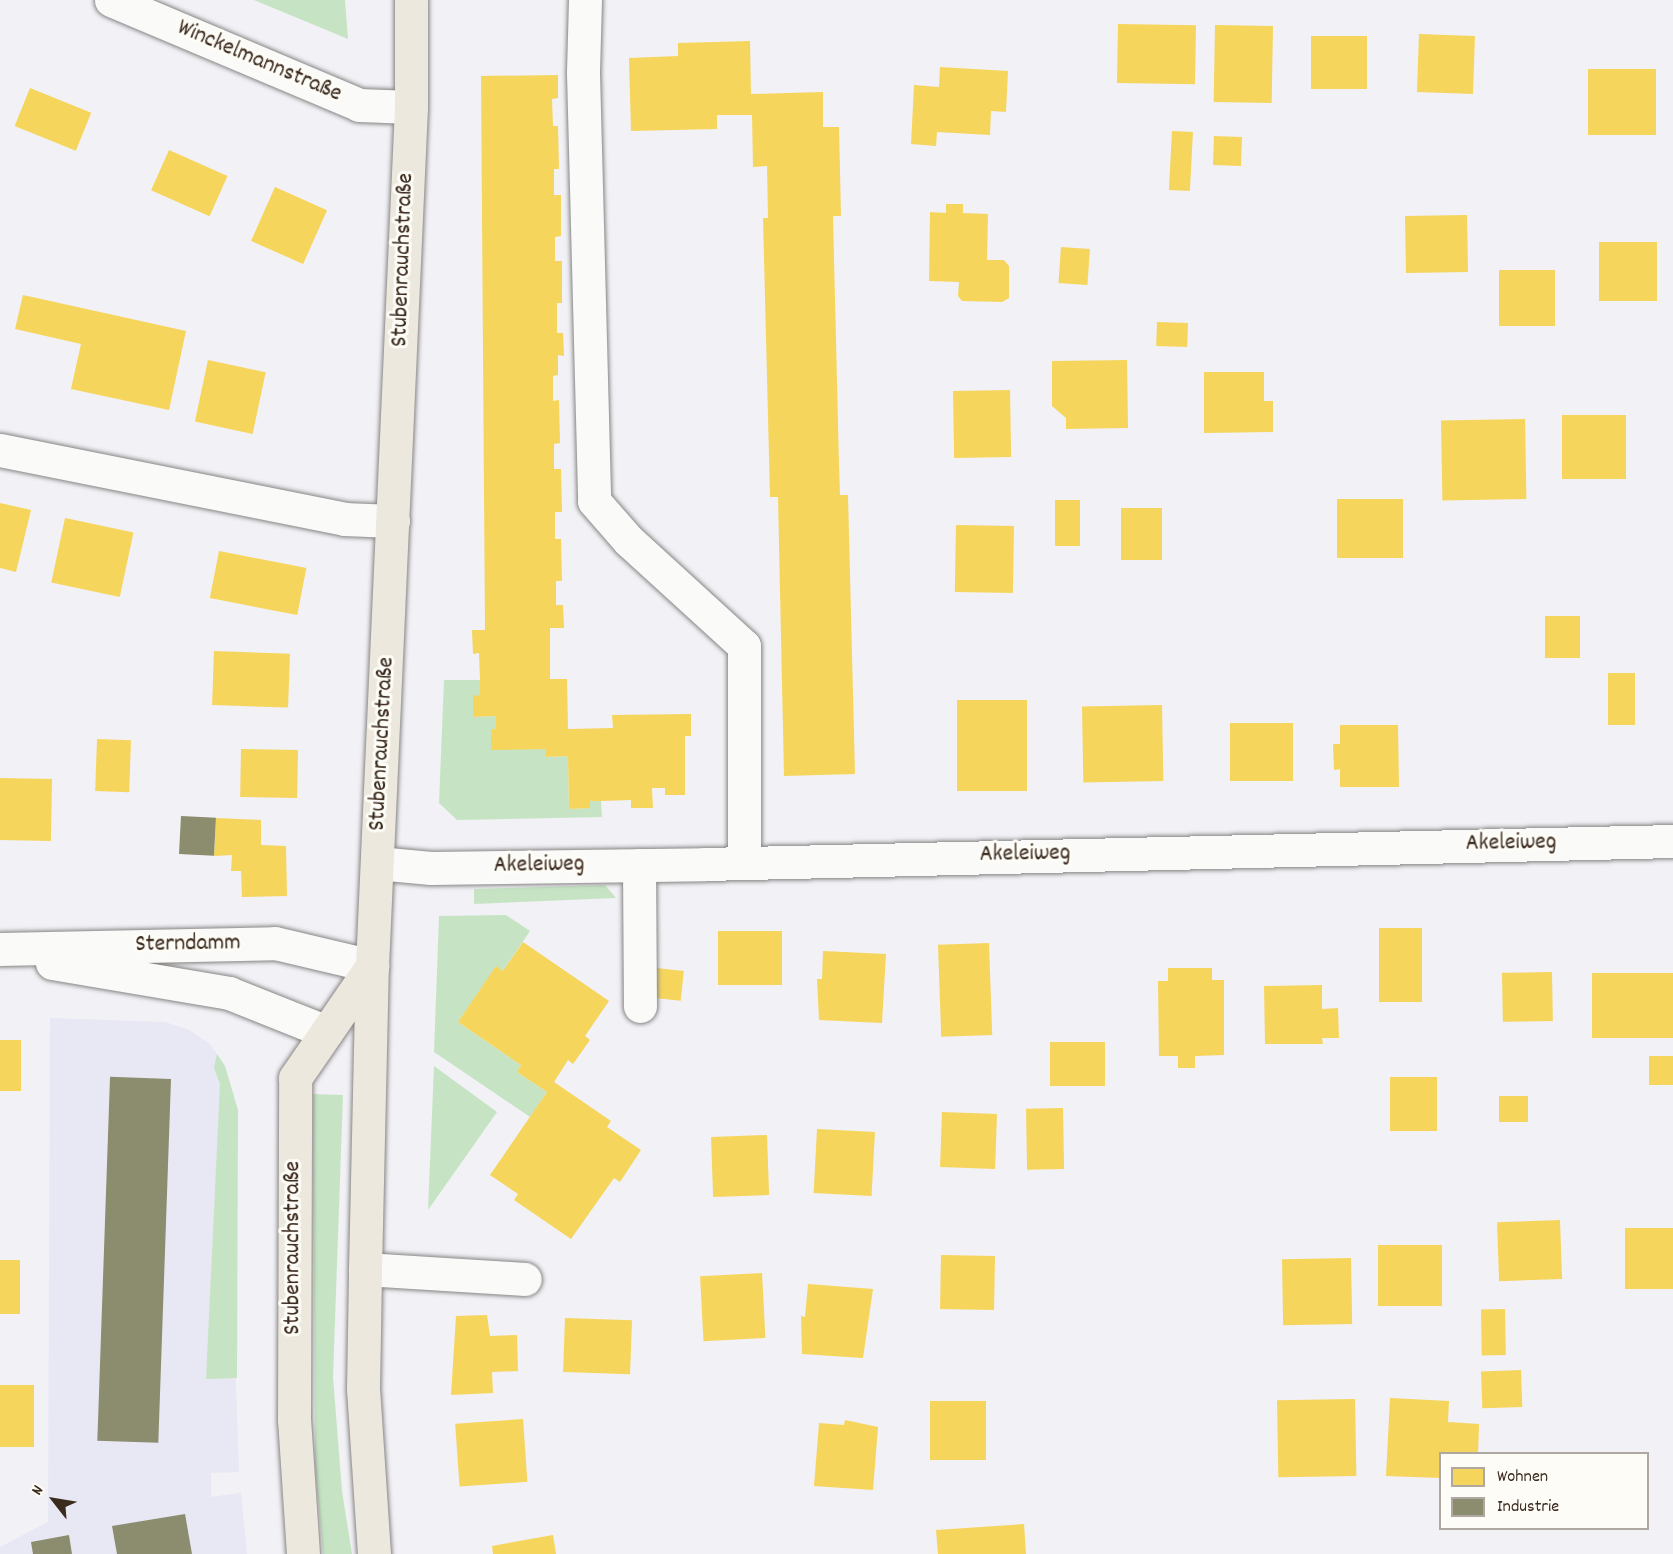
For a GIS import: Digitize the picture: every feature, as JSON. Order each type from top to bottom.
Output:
[{"type":"main road","name":"Stubenrauchstraße","points":[[375,1554],[363,1389],[372,966],[411,107],[411,0]]},
{"type":"main road","name":"Stubenrauchstraße","points":[[303,1554],[295,1430],[296,1078],[372,966]]},
{"type":"street","name":"Winckelmannstraße","points":[[111,0],[359,105],[411,107]]},
{"type":"street","points":[[585,0],[583,73],[594,501],[627,540],[744,646],[744,863]]},
{"type":"street","points":[[0,450],[344,519],[393,521]]},
{"type":"street","name":"Akeleiweg","points":[[377,863],[431,868],[639,865],[1673,841]]},
{"type":"street","points":[[639,865],[640,1006]]},
{"type":"street","name":"Sterndamm","points":[[0,949],[275,944],[372,966]]},
{"type":"street","name":"Sterndamm","points":[[0,955],[229,993],[327,1032]]},
{"type":"street","points":[[365,1269],[525,1279]]},
{"type":"shaded area","points":[[50,1018],[165,1022],[189,1030],[210,1044],[225,1066],[239,1472],[211,1473],[211,1497],[241,1493],[247,1554],[0,1554],[0,1547],[48,1522]]},
{"type":"green space","points":[[254,0],[345,0],[348,39]]},
{"type":"green space","points":[[444,680],[480,680],[480,696],[473,696],[473,717],[496,716],[496,729],[491,729],[546,749],[546,757],[568,756],[569,809],[590,808],[590,801],[601,801],[602,817],[457,820],[439,803]]},
{"type":"green space","points":[[605,885],[616,898],[474,904],[474,889]]},
{"type":"green space","points":[[506,915],[530,931],[503,971],[496,967],[458,1022],[521,1065],[517,1072],[547,1092],[530,1117],[434,1052],[439,916]]},
{"type":"green space","points":[[217,1054],[225,1066],[238,1110],[237,1378],[206,1379],[220,1084],[214,1068]]},
{"type":"green space","points":[[434,1066],[497,1112],[428,1210]]},
{"type":"green space","points":[[313,1094],[343,1095],[333,1377],[342,1491],[352,1554],[323,1554],[315,1467]]},
{"type":"building: Wohnen","points":[[1118,24],[1196,25],[1195,84],[1117,83]]},
{"type":"building: Wohnen","points":[[1215,25],[1273,26],[1272,103],[1214,102]]},
{"type":"building: Wohnen","points":[[1419,34],[1475,36],[1473,94],[1417,92]]},
{"type":"building: Wohnen","points":[[1311,36],[1367,36],[1367,89],[1311,89]]},
{"type":"building: Wohnen","points":[[750,41],[751,94],[823,92],[823,127],[839,127],[841,216],[833,216],[839,465],[840,495],[848,495],[855,774],[784,776],[778,497],[770,497],[763,218],[768,218],[767,166],[753,167],[752,115],[717,115],[717,129],[631,131],[629,58],[678,56],[678,43]]},
{"type":"building: Wohnen","points":[[940,67],[1008,71],[1006,112],[991,111],[990,135],[937,132],[936,146],[911,144],[914,85],[939,87]]},
{"type":"building: Wohnen","points":[[1588,69],[1656,69],[1656,135],[1588,135]]},
{"type":"building: Wohnen","points":[[558,75],[558,98],[552,99],[553,126],[558,126],[559,169],[554,169],[554,195],[561,195],[561,236],[555,237],[555,261],[562,261],[562,303],[557,303],[557,333],[563,333],[564,356],[558,355],[558,375],[553,376],[553,401],[559,400],[560,443],[554,444],[554,469],[561,469],[562,512],[555,512],[555,539],[561,539],[562,581],[556,581],[556,605],[563,605],[564,628],[550,628],[550,679],[567,679],[568,729],[613,728],[612,715],[691,714],[691,736],[685,736],[685,795],[665,795],[665,788],[652,788],[653,808],[631,808],[631,800],[590,801],[590,808],[569,809],[568,756],[546,757],[546,749],[491,750],[491,729],[496,729],[496,716],[473,717],[473,695],[480,696],[480,680],[479,653],[473,654],[472,630],[485,630],[481,76]]},
{"type":"building: Wohnen","points":[[30,88],[91,113],[76,151],[15,126]]},
{"type":"building: Wohnen","points":[[1172,131],[1193,132],[1190,191],[1169,190]]},
{"type":"building: Wohnen","points":[[1214,136],[1242,137],[1241,166],[1213,165]]},
{"type":"building: Wohnen","points":[[169,150],[227,176],[210,216],[151,190]]},
{"type":"building: Wohnen","points":[[275,187],[327,210],[303,264],[251,241]]},
{"type":"building: Wohnen","points":[[946,204],[963,204],[963,213],[988,214],[987,260],[1004,260],[1009,266],[1009,298],[1002,302],[962,301],[958,296],[959,282],[929,281],[930,212],[946,213]]},
{"type":"building: Wohnen","points":[[1467,215],[1468,272],[1406,273],[1405,216]]},
{"type":"building: Wohnen","points":[[1599,242],[1657,242],[1657,301],[1599,301]]},
{"type":"building: Wohnen","points":[[1061,247],[1090,249],[1087,285],[1058,283]]},
{"type":"building: Wohnen","points":[[1499,270],[1555,270],[1555,326],[1499,326]]},
{"type":"building: Wohnen","points":[[23,295],[186,331],[169,410],[71,389],[81,344],[15,329]]},
{"type":"building: Wohnen","points":[[1157,322],[1188,323],[1187,347],[1156,346]]},
{"type":"building: Wohnen","points":[[208,360],[266,372],[253,434],[195,422]]},
{"type":"building: Wohnen","points":[[1127,360],[1128,428],[1066,429],[1066,418],[1052,406],[1052,361]]},
{"type":"building: Wohnen","points":[[1204,372],[1264,372],[1264,401],[1273,401],[1273,432],[1204,433]]},
{"type":"building: Wohnen","points":[[1010,390],[1011,457],[954,458],[953,391]]},
{"type":"building: Wohnen","points":[[1562,415],[1626,415],[1626,479],[1562,479]]},
{"type":"building: Wohnen","points":[[1525,419],[1526,499],[1442,500],[1441,420]]},
{"type":"building: Wohnen","points":[[1337,499],[1403,499],[1403,558],[1337,558]]},
{"type":"building: Wohnen","points":[[1055,500],[1080,500],[1080,546],[1055,546]]},
{"type":"building: Wohnen","points":[[0,503],[31,510],[16,572],[0,568]]},
{"type":"building: Wohnen","points":[[1121,508],[1162,508],[1162,560],[1121,560]]},
{"type":"building: Wohnen","points":[[65,518],[133,533],[120,597],[51,583]]},
{"type":"building: Wohnen","points":[[956,525],[1014,526],[1013,593],[955,592]]},
{"type":"building: Wohnen","points":[[219,551],[306,568],[297,615],[210,598]]},
{"type":"building: Wohnen","points":[[1545,616],[1580,616],[1580,658],[1545,658]]},
{"type":"building: Wohnen","points":[[214,651],[290,654],[288,708],[212,705]]},
{"type":"building: Wohnen","points":[[1608,673],[1635,673],[1635,725],[1608,725]]},
{"type":"building: Wohnen","points":[[957,700],[1027,700],[1027,791],[957,791]]},
{"type":"building: Wohnen","points":[[1162,705],[1163,781],[1083,782],[1082,706]]},
{"type":"building: Wohnen","points":[[1230,723],[1293,723],[1293,781],[1230,781]]},
{"type":"building: Wohnen","points":[[1340,725],[1398,725],[1399,787],[1340,787],[1340,769],[1334,770],[1333,744],[1340,744]]},
{"type":"building: Wohnen","points":[[97,739],[131,740],[129,792],[95,791]]},
{"type":"building: Wohnen","points":[[241,749],[298,750],[297,798],[240,797]]},
{"type":"building: Wohnen","points":[[0,778],[52,779],[51,841],[0,840]]},
{"type":"building: Wohnen","points":[[216,818],[261,820],[261,845],[286,846],[287,896],[242,897],[241,871],[231,871],[232,855],[214,856]]},
{"type":"building: Wohnen","points":[[1379,928],[1422,928],[1422,1002],[1379,1002]]},
{"type":"building: Wohnen","points":[[718,931],[782,931],[782,985],[718,985]]},
{"type":"building: Wohnen","points":[[523,942],[609,1001],[585,1036],[590,1040],[573,1064],[568,1060],[554,1082],[611,1121],[607,1127],[641,1150],[620,1182],[614,1178],[571,1239],[514,1200],[518,1194],[490,1175],[547,1092],[517,1072],[521,1065],[458,1022],[496,966],[503,971]]},
{"type":"building: Wohnen","points":[[989,943],[992,1035],[941,1037],[938,945]]},
{"type":"building: Wohnen","points":[[823,951],[886,954],[882,1023],[819,1020],[817,979],[822,979]]},
{"type":"building: Wohnen","points":[[656,968],[684,971],[681,1001],[653,998]]},
{"type":"building: Wohnen","points":[[1168,968],[1212,968],[1212,980],[1224,980],[1224,1055],[1195,1056],[1195,1068],[1178,1068],[1178,1056],[1159,1056],[1158,981],[1168,981]]},
{"type":"building: Wohnen","points":[[1552,972],[1553,1021],[1503,1022],[1502,973]]},
{"type":"building: Wohnen","points":[[1592,973],[1673,973],[1673,1038],[1592,1038]]},
{"type":"building: Wohnen","points":[[1322,985],[1322,1009],[1338,1008],[1339,1038],[1322,1038],[1323,1044],[1265,1044],[1264,986]]},
{"type":"building: Wohnen","points":[[0,1040],[21,1040],[21,1091],[0,1091]]},
{"type":"building: Wohnen","points":[[1050,1042],[1105,1042],[1105,1086],[1050,1086]]},
{"type":"building: Wohnen","points":[[1649,1056],[1673,1056],[1673,1085],[1649,1085]]},
{"type":"building: Wohnen","points":[[1390,1077],[1437,1077],[1437,1131],[1390,1131]]},
{"type":"building: Wohnen","points":[[1499,1096],[1528,1096],[1528,1122],[1499,1122]]},
{"type":"building: Wohnen","points":[[1063,1108],[1064,1169],[1027,1170],[1026,1109]]},
{"type":"building: Wohnen","points":[[942,1112],[997,1114],[995,1169],[940,1167]]},
{"type":"building: Wohnen","points":[[817,1129],[875,1132],[872,1196],[814,1193]]},
{"type":"building: Wohnen","points":[[767,1135],[769,1195],[713,1197],[711,1137]]},
{"type":"building: Wohnen","points":[[1560,1220],[1562,1279],[1499,1281],[1497,1222]]},
{"type":"building: Wohnen","points":[[1625,1228],[1673,1228],[1673,1289],[1625,1289]]},
{"type":"building: Wohnen","points":[[1378,1245],[1442,1245],[1442,1306],[1378,1306]]},
{"type":"building: Wohnen","points":[[941,1255],[995,1256],[994,1310],[940,1309]]},
{"type":"building: Wohnen","points":[[1351,1258],[1352,1324],[1283,1325],[1282,1259]]},
{"type":"building: Wohnen","points":[[0,1260],[20,1260],[20,1314],[0,1314]]},
{"type":"building: Wohnen","points":[[762,1273],[765,1338],[703,1341],[700,1276]]},
{"type":"building: Wohnen","points":[[808,1284],[873,1289],[863,1358],[802,1354],[801,1316],[805,1317]]},
{"type":"building: Wohnen","points":[[1481,1309],[1505,1309],[1506,1355],[1482,1355]]},
{"type":"building: Wohnen","points":[[487,1315],[490,1336],[517,1335],[518,1371],[492,1372],[493,1393],[451,1395],[456,1316]]},
{"type":"building: Wohnen","points":[[565,1318],[632,1320],[630,1374],[563,1372]]},
{"type":"building: Wohnen","points":[[1521,1370],[1522,1407],[1482,1408],[1481,1371]]},
{"type":"building: Wohnen","points":[[0,1385],[34,1385],[34,1447],[0,1447]]},
{"type":"building: Wohnen","points":[[1390,1398],[1449,1401],[1448,1422],[1479,1424],[1478,1452],[1439,1452],[1439,1478],[1386,1476]]},
{"type":"building: Wohnen","points":[[1355,1399],[1356,1476],[1278,1477],[1277,1400]]},
{"type":"building: Wohnen","points":[[930,1401],[986,1401],[986,1460],[930,1460]]},
{"type":"building: Wohnen","points":[[523,1419],[527,1482],[460,1487],[455,1424]]},
{"type":"building: Wohnen","points":[[845,1420],[878,1427],[873,1490],[814,1486],[819,1423],[844,1425]]},
{"type":"building: Wohnen","points":[[1024,1524],[1026,1554],[938,1554],[936,1530]]},
{"type":"building: Wohnen","points":[[553,1535],[556,1554],[493,1554],[492,1546]]},
{"type":"building: Industrie","points":[[181,816],[216,818],[214,856],[179,854]]},
{"type":"building: Industrie","points":[[110,1077],[171,1079],[158,1443],[97,1441]]},
{"type":"building: Industrie","points":[[185,1514],[192,1554],[117,1554],[112,1526]]},
{"type":"building: Industrie","points":[[69,1535],[72,1554],[33,1554],[31,1542]]}]
